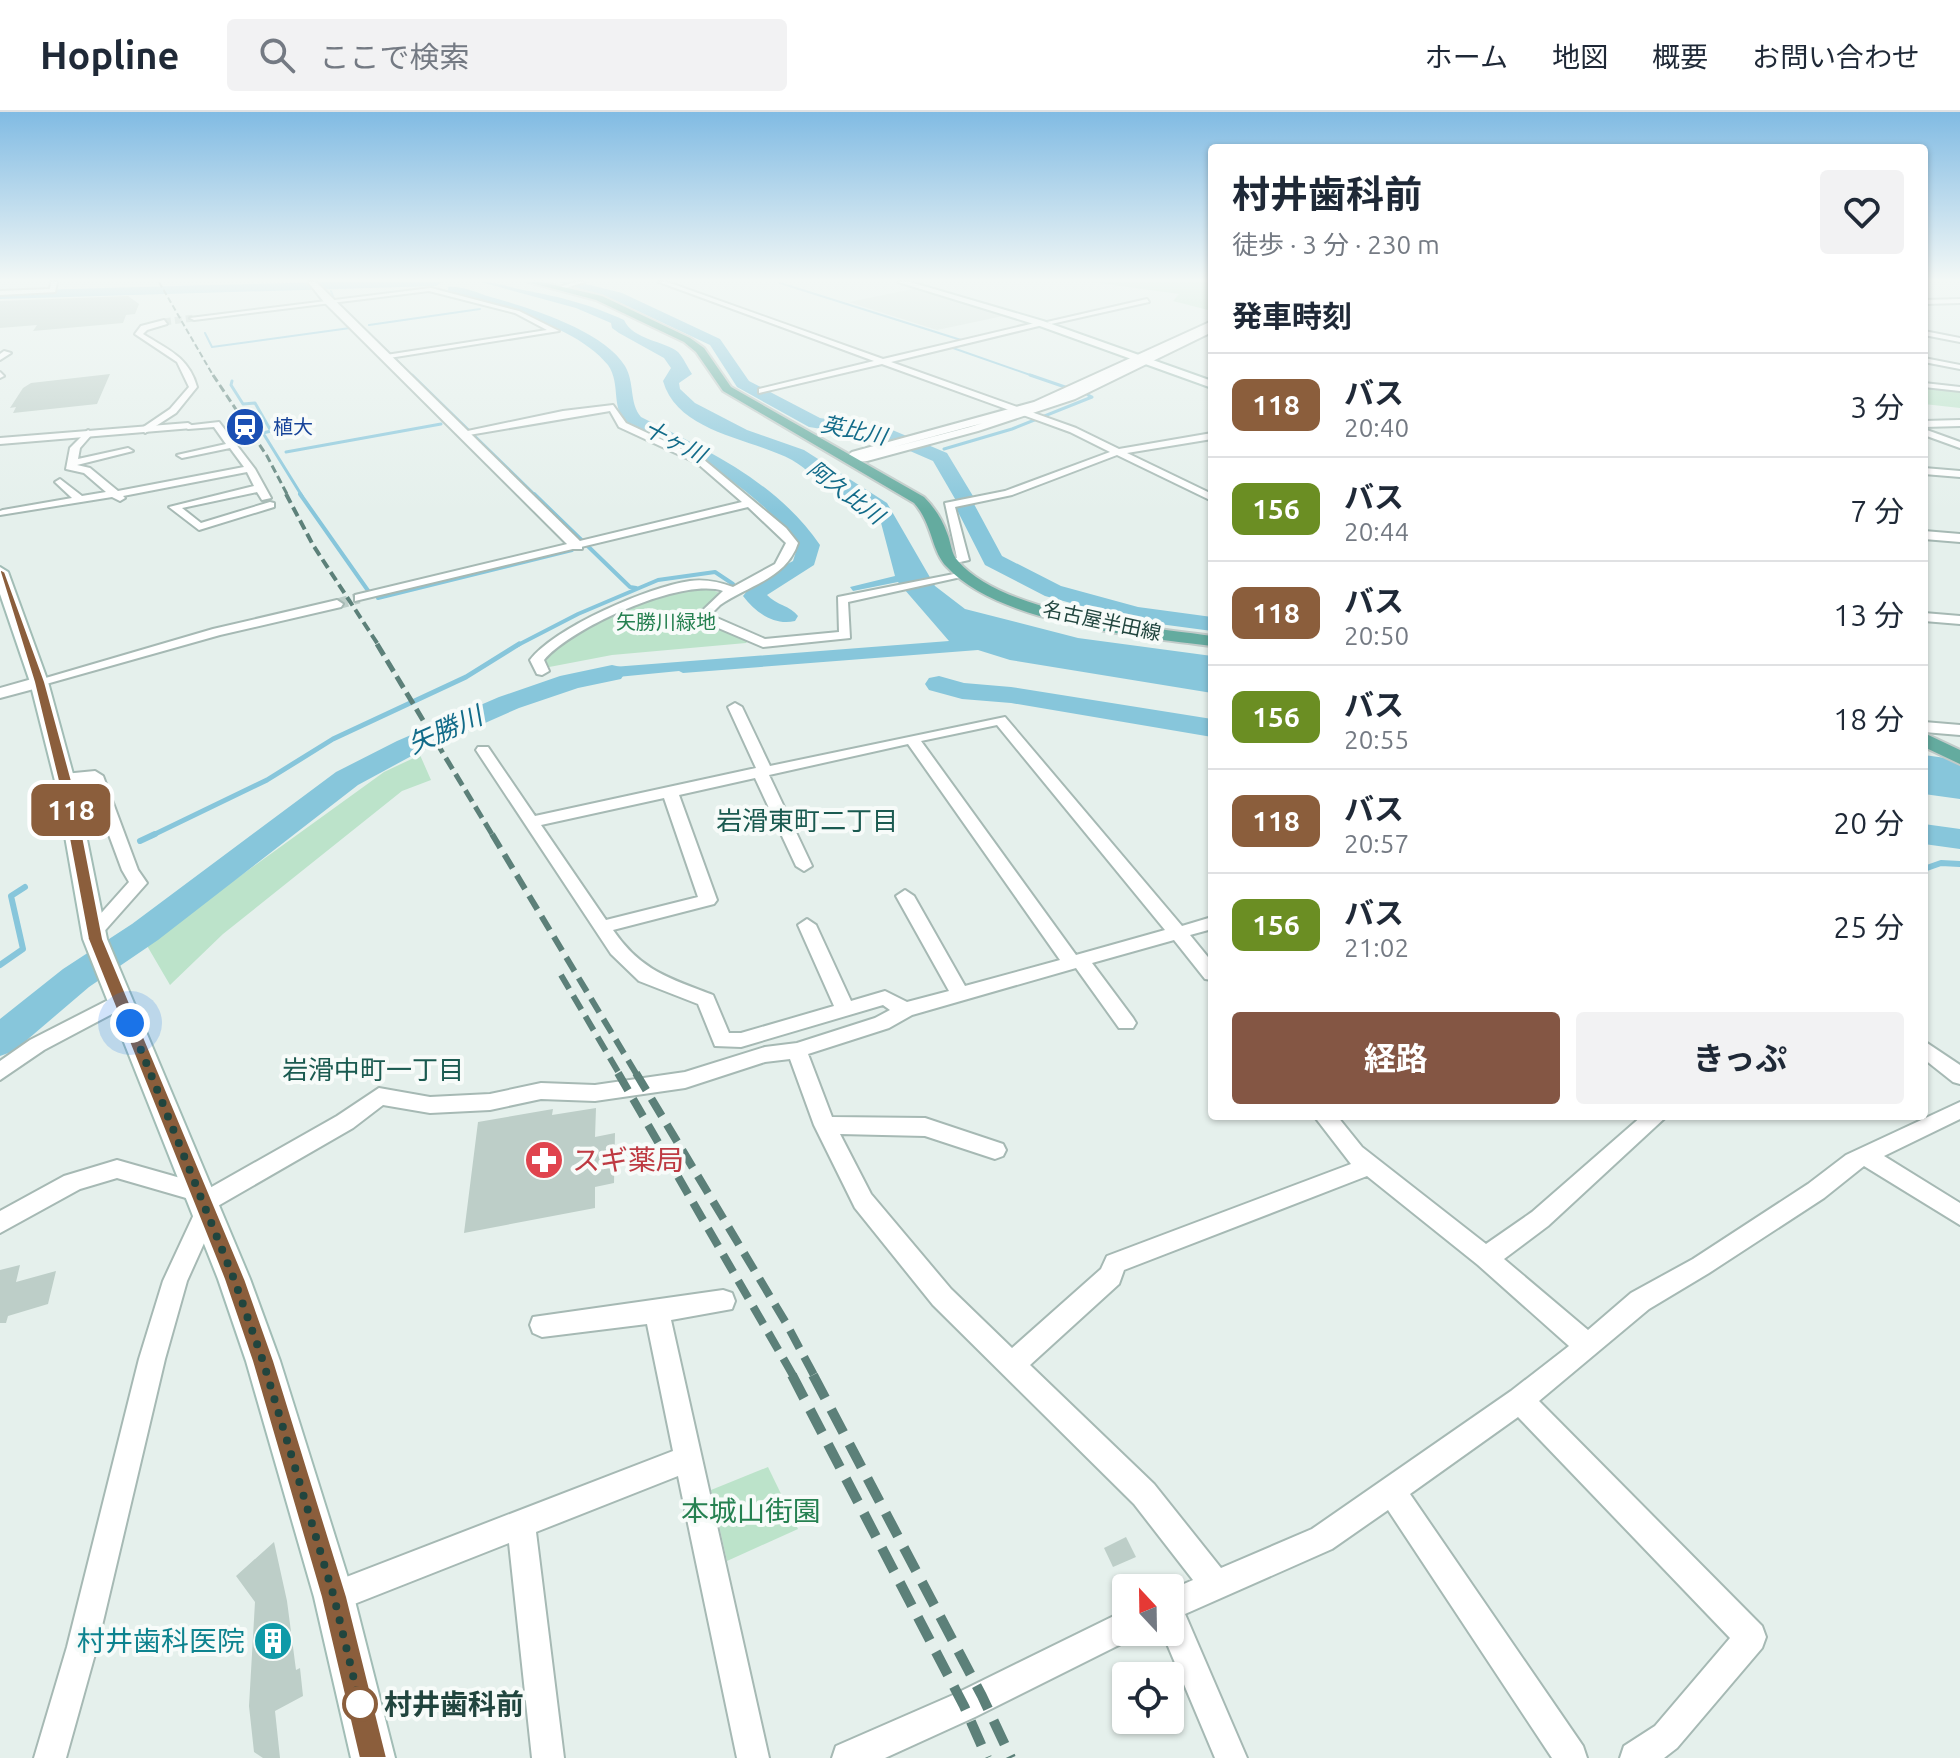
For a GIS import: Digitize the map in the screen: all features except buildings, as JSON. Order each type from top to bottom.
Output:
[{"type":"main road","name":"名古屋半田線","points":[[704,359],[727,389],[919,500],[931,513],[951,563],[964,575],[995,592],[1062,615],[1208,640]]},
{"type":"main road","points":[[1148,359],[1208,381]]},
{"type":"main road","points":[[1,579],[39,682],[64,779],[95,936],[234,1279],[263,1361],[334,1597],[373,1758]]},
{"type":"main road","points":[[1928,731],[1947,748]]},
{"type":"street","points":[[145,430],[173,411],[193,387],[191,376],[181,359]]},
{"type":"street","points":[[388,359],[577,546]]},
{"type":"street","points":[[881,359],[1073,430],[1208,496]]},
{"type":"street","points":[[762,391],[896,359]]},
{"type":"street","points":[[849,459],[863,459],[923,440],[1029,415],[1092,388],[1145,359]]},
{"type":"street","points":[[1928,361],[1960,367]]},
{"type":"street","points":[[1928,385],[1960,389]]},
{"type":"street","points":[[463,433],[613,408],[622,425],[700,461],[782,530],[792,543],[790,554],[779,565],[730,590],[713,603],[708,617],[763,643],[846,635],[842,600],[964,575]]},
{"type":"street","points":[[1928,424],[1960,423]]},
{"type":"street","points":[[0,441],[216,424],[250,469],[272,510],[199,527],[174,507],[260,488]]},
{"type":"street","points":[[88,433],[75,448],[71,469],[87,470],[118,496]]},
{"type":"street","points":[[1928,433],[1960,445]]},
{"type":"street","points":[[951,563],[963,560],[949,505],[977,503],[1017,491],[1115,453],[1208,437]]},
{"type":"street","points":[[182,455],[233,445]]},
{"type":"street","points":[[73,463],[128,451]]},
{"type":"street","points":[[3,513],[118,496],[250,469]]},
{"type":"street","points":[[1928,471],[1960,474]]},
{"type":"street","points":[[60,482],[81,500]]},
{"type":"street","points":[[359,598],[750,503]]},
{"type":"street","points":[[1928,535],[1960,538]]},
{"type":"street","points":[[542,671],[537,660],[548,646],[620,609],[688,585],[707,584],[730,590]]},
{"type":"street","points":[[0,693],[202,636],[337,604]]},
{"type":"street","points":[[1928,617],[1960,620]]},
{"type":"street","points":[[735,707],[804,866]]},
{"type":"street","points":[[531,822],[1000,720],[1208,969]]},
{"type":"street","points":[[1928,728],[1960,730]]},
{"type":"street","points":[[912,739],[1076,962],[1126,1023]]},
{"type":"street","points":[[483,750],[617,950],[646,976],[706,1000],[722,1041],[741,1040],[885,998],[905,1010]]},
{"type":"street","points":[[64,779],[95,776],[130,870],[138,883],[95,936]]},
{"type":"street","points":[[600,927],[708,900],[670,792]]},
{"type":"street","points":[[905,896],[961,996]]},
{"type":"street","points":[[50,1758],[82,1647],[156,1345],[202,1202],[345,1122],[379,1096],[430,1105],[490,1102],[541,1091],[595,1093],[685,1080],[882,1023],[905,1010],[1208,924]]},
{"type":"street","points":[[807,925],[845,1009]]},
{"type":"street","points":[[0,1072],[116,990]]},
{"type":"street","points":[[797,1050],[825,1125],[863,1201],[942,1297],[1144,1494],[1217,1586]]},
{"type":"street","points":[[1928,1051],[1960,1076]]},
{"type":"street","points":[[1184,1599],[1322,1539],[1520,1400],[1640,1301],[1701,1266],[1864,1155],[1960,1110]]},
{"type":"street","points":[[1329,1120],[1370,1166],[1486,1258],[1588,1346]]},
{"type":"street","points":[[1486,1258],[1540,1219],[1651,1120]]},
{"type":"street","points":[[825,1125],[925,1127],[995,1150]]},
{"type":"street","points":[[1864,1155],[1960,1215]]},
{"type":"street","points":[[1012,1365],[1110,1276],[1115,1263],[1370,1166]]},
{"type":"street","points":[[0,1223],[67,1187],[117,1169],[202,1202]]},
{"type":"street","points":[[542,1325],[723,1301]]},
{"type":"street","points":[[657,1312],[753,1758]]},
{"type":"street","points":[[1520,1400],[1751,1637],[1666,1737],[1636,1758]]},
{"type":"street","points":[[334,1597],[687,1459]]},
{"type":"street","points":[[1391,1490],[1571,1758]]},
{"type":"street","points":[[521,1523],[548,1758]]},
{"type":"street","points":[[848,1758],[964,1706],[1112,1632]]},
{"type":"street","points":[[1184,1646],[1231,1758]]},
{"type":"green space","points":[[1928,386],[1960,390],[1960,408],[1928,404]]},
{"type":"green space","name":"矢勝川緑地","points":[[704,587],[720,593],[700,614],[706,623],[748,641],[746,643],[612,655],[544,668],[544,653],[552,646],[607,618],[664,594]]},
{"type":"green space","points":[[420,755],[431,780],[402,791],[223,934],[170,985],[146,944],[384,772]]},
{"type":"green space","name":"本城山街園","points":[[768,1467],[798,1529],[727,1561],[711,1490]]},
{"type":"water","name":"阿久比川","points":[[665,359],[684,360],[692,374],[679,383],[680,389],[695,403],[747,430],[804,450],[887,503],[935,586],[965,609],[1078,638],[1208,655],[1208,692],[1010,660],[978,650],[556,683],[613,667],[949,641],[898,582],[853,591],[850,587],[895,576],[880,519],[825,487],[792,460],[718,432],[684,412],[671,398],[663,381],[671,368]]},
{"type":"water","points":[[1928,756],[1960,760],[1960,799],[1928,795]]},
{"type":"waterway","points":[[395,359],[414,377]]},
{"type":"waterway","name":"十ヶ川","points":[[610,359],[617,366],[624,385],[625,409],[635,421],[725,467],[795,524],[809,545],[803,565],[769,582],[755,596],[765,607],[786,616]]},
{"type":"waterway","name":"英比川","points":[[726,359],[743,384],[815,423],[884,433],[940,457],[966,501]]},
{"type":"waterway","points":[[984,359],[1036,377]]},
{"type":"waterway","points":[[412,375],[536,496]]},
{"type":"waterway","points":[[1030,375],[1065,387]]},
{"type":"waterway","points":[[232,381],[231,385],[243,404],[255,403],[271,431],[263,433],[302,496]]},
{"type":"waterway","points":[[944,449],[1012,429],[1092,397],[1088,395]]},
{"type":"waterway","points":[[286,452],[441,424]]},
{"type":"waterway","points":[[300,494],[369,592]]},
{"type":"waterway","points":[[534,494],[630,587],[636,588]]},
{"type":"waterway","name":"英比川","points":[[966,508],[993,560],[1053,591],[1137,614],[1208,623]]},
{"type":"waterway","points":[[378,598],[572,550]]},
{"type":"waterway","points":[[516,646],[578,614],[658,580],[715,572],[733,584]]},
{"type":"waterway","points":[[151,836],[267,780],[333,739],[466,677],[519,644]]},
{"type":"waterway","name":"矢勝川","points":[[0,1041],[76,978],[145,932],[328,791],[366,767],[509,702],[569,682],[612,673]]},
{"type":"waterway","name":"十ヶ川","points":[[939,684],[962,691],[1011,695],[1208,727]]},
{"type":"waterway","points":[[140,841],[155,834]]},
{"type":"waterway","name":"十ヶ川","points":[[1928,835],[1960,839]]},
{"type":"waterway","points":[[1928,868],[1941,863],[1960,864]]},
{"type":"waterway","points":[[0,965],[23,949],[11,896],[25,887]]},
{"type":"tunnel","points":[[337,604],[359,598]]},
{"type":"railway","points":[[203,359],[214,377]]},
{"type":"railway","points":[[213,375],[267,456],[288,496]]},
{"type":"railway","points":[[286,494],[313,545],[379,646]]},
{"type":"railway","points":[[377,644],[493,836]]},
{"type":"railway","points":[[492,834],[637,1075]]},
{"type":"railway","points":[[561,975],[620,1075]]},
{"type":"railway","points":[[618,1073],[794,1377]]},
{"type":"railway","points":[[636,1073],[786,1323],[815,1377]]},
{"type":"railway","points":[[792,1375],[964,1706],[987,1758]]},
{"type":"railway","points":[[813,1375],[982,1696],[1011,1758]]},
{"type":"bus line","name":"118","points":[[0,572],[39,682],[66,785],[95,939],[234,1279],[263,1361],[334,1597],[373,1758]]},
{"type":"place","name":"植大","points":[[245,427]]},
{"type":"place","name":"スギ薬局","points":[[544,1160]]},
{"type":"place","name":"村井歯科医院","points":[[273,1641]]},
{"type":"place","name":"村井歯科前","points":[[360,1704]]},
{"type":"district","name":"岩滑東町二丁目","points":[[807,821]]},
{"type":"district","name":"岩滑中町一丁目","points":[[373,1070]]},
{"type":"route","points":[[130,1023],[234,1279],[263,1361],[334,1597],[360,1704]]}]
